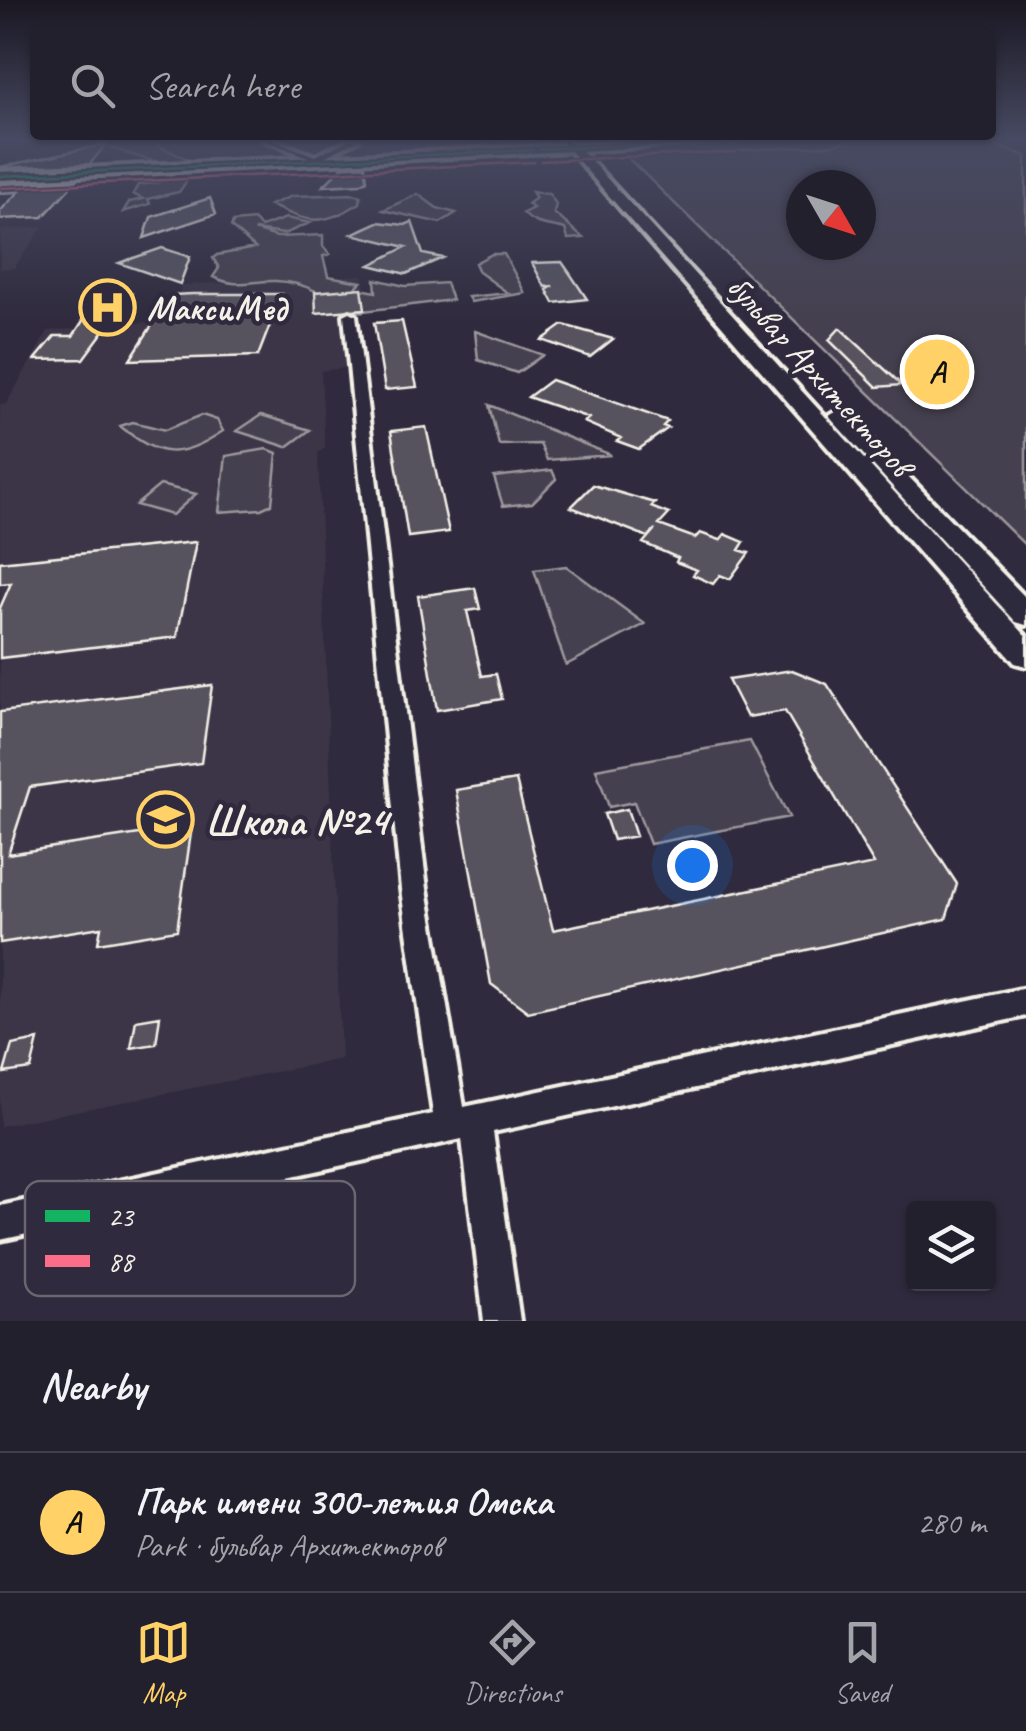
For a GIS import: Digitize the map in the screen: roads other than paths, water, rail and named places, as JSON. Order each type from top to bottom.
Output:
[{"type":"main road","name":"бульвар Архитекторов","points":[[628,202],[1026,654]]},
{"type":"main road","name":"бульвар Архитекторов","points":[[632,202],[1026,615]]},
{"type":"street","points":[[350,315],[414,889],[502,1321]]},
{"type":"street","points":[[195,1181],[1026,1002]]},
{"type":"street","points":[[0,1223],[25,1218]]},
{"type":"place","name":"МаксиМед","points":[[108,308]]},
{"type":"place","name":"Парк имени 300-летия Омска","points":[[937,372]]},
{"type":"place","name":"Школа №24","points":[[166,820]]}]
